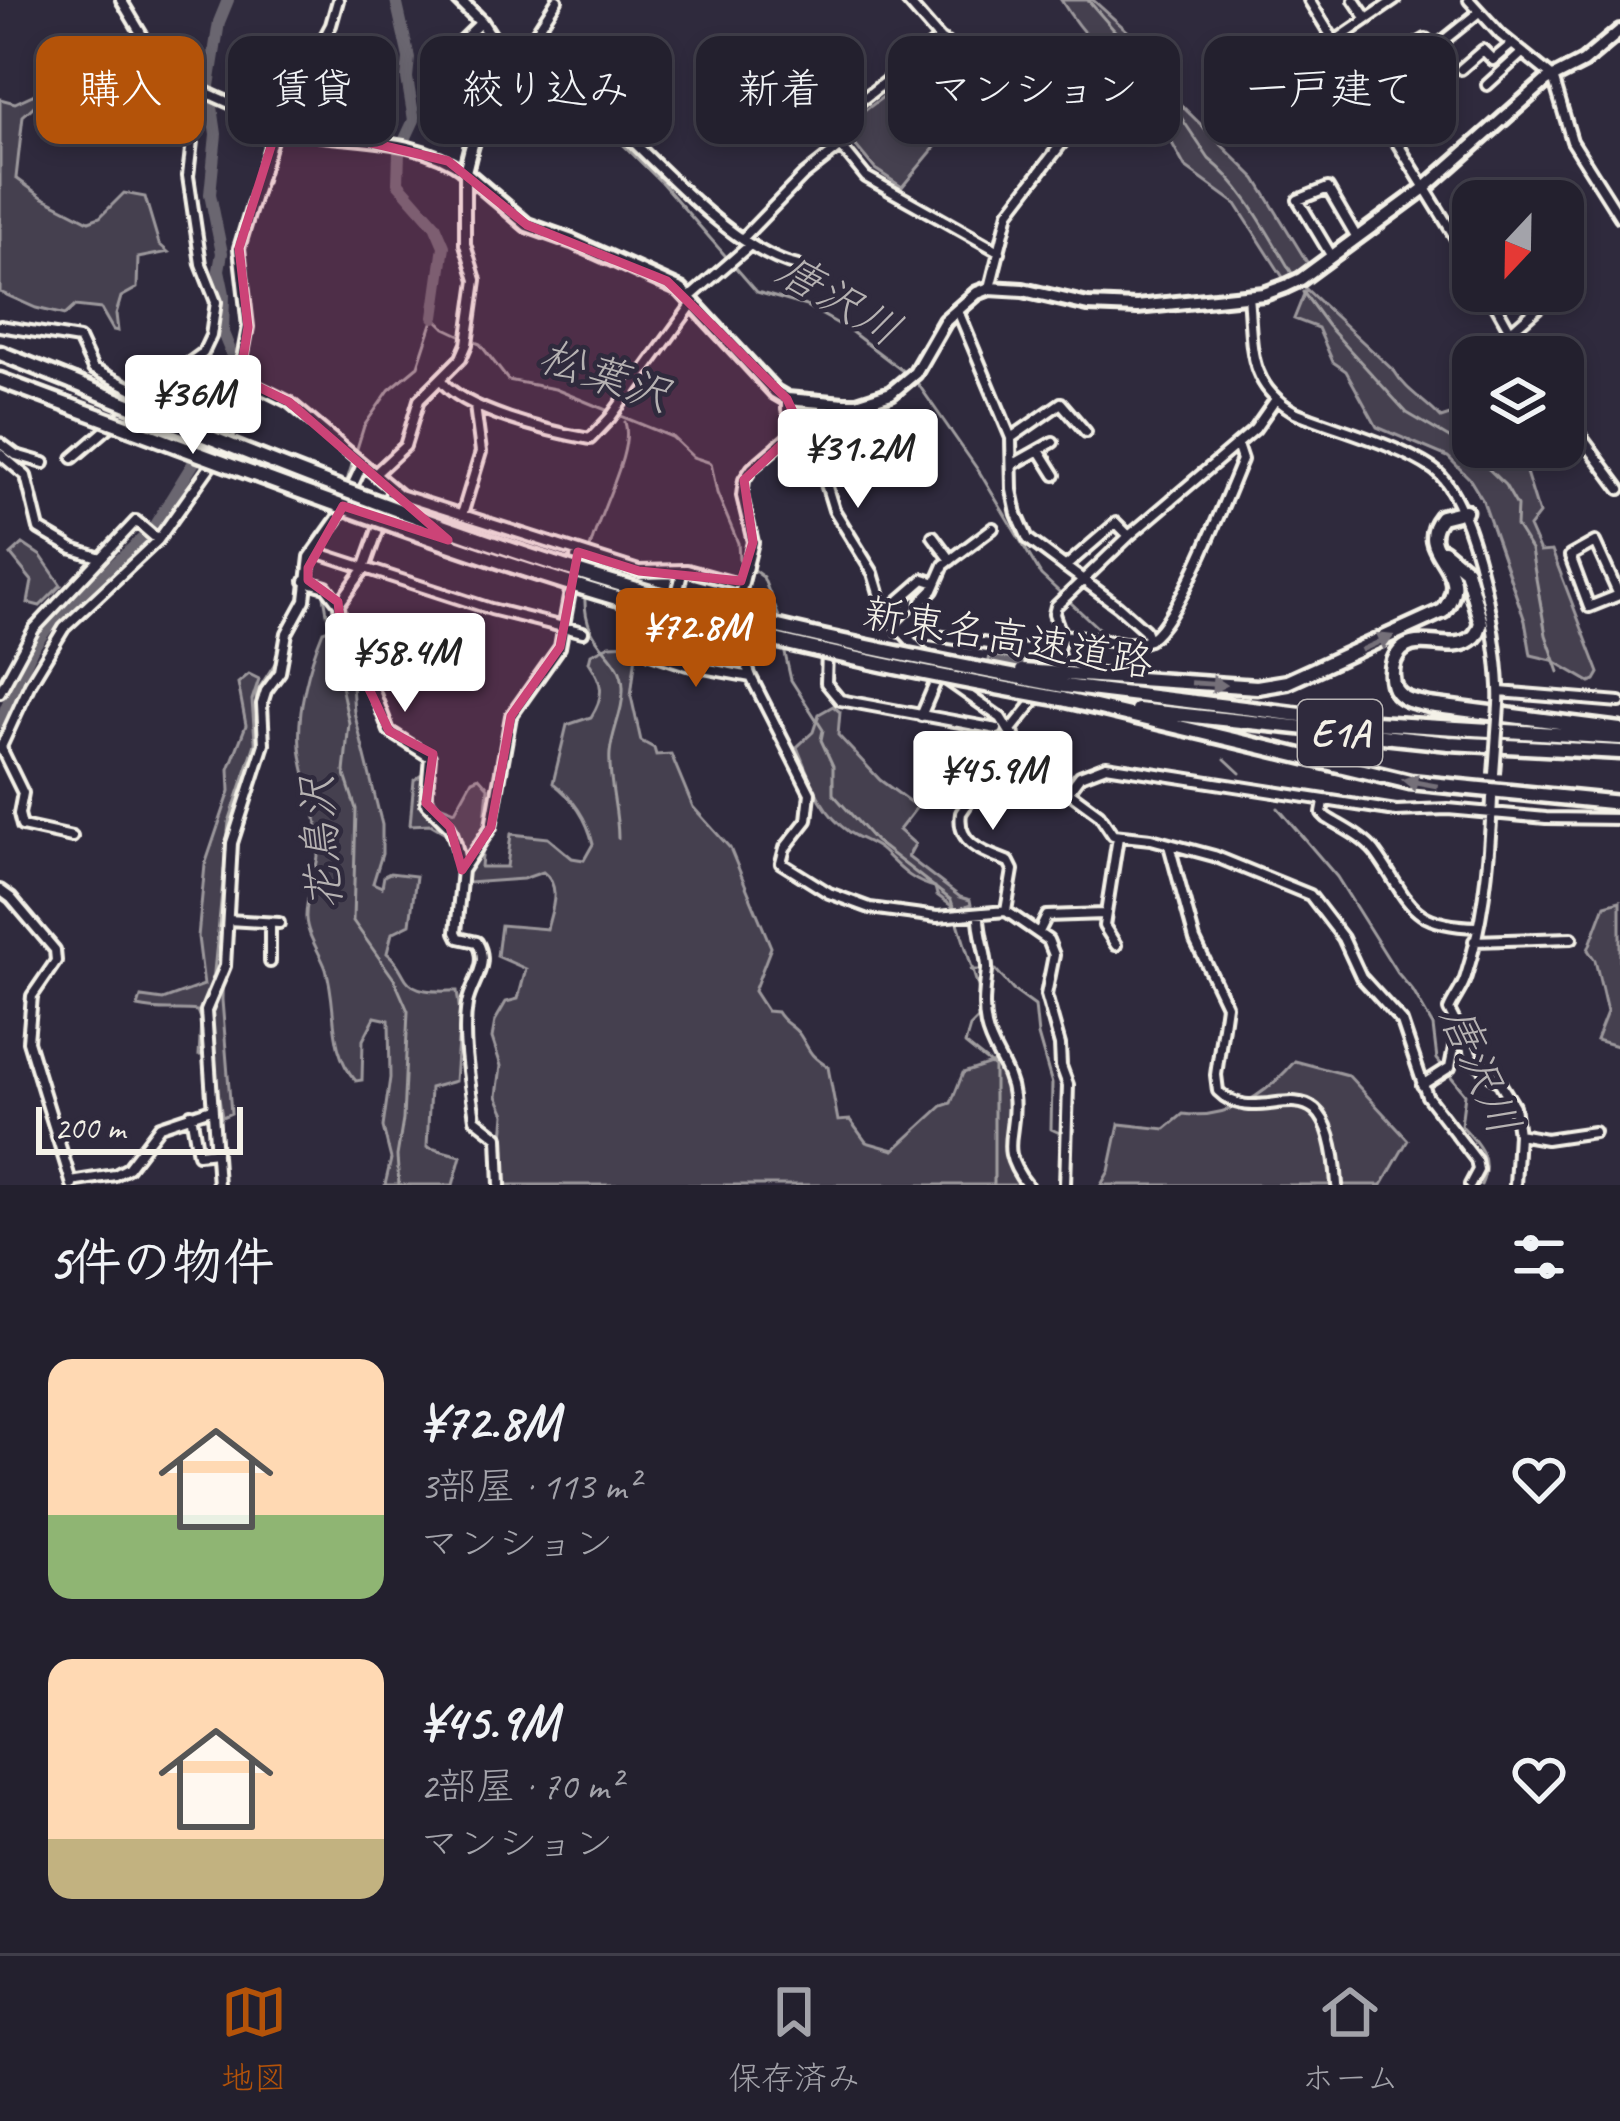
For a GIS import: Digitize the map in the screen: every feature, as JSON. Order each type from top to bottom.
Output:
[{"type":"highway","name":"新東名高速道路","points":[[0,353],[367,500],[573,570],[794,631],[961,667],[1317,731],[1620,752]]},
{"type":"highway","name":"新東名高速道路","points":[[0,380],[368,516],[629,602],[864,661],[1358,722],[1620,734]]},
{"type":"highway","points":[[1064,686],[1269,687],[1287,682],[1443,611],[1452,599],[1454,581],[1433,546],[1432,534],[1442,517],[1465,512]]},
{"type":"highway","points":[[1465,512],[1442,525],[1438,541],[1470,578],[1480,615],[1478,632],[1466,642],[1407,645],[1393,663],[1396,690],[1402,697],[1429,705],[1620,734]]},
{"type":"highway","points":[[1064,686],[1410,782],[1620,802]]},
{"type":"main road","points":[[459,0],[495,36]]},
{"type":"main road","points":[[475,144],[465,172],[527,225],[667,281],[693,299],[760,377],[787,399],[857,404],[891,393],[910,378],[936,332],[957,310],[990,288],[1110,307],[1249,296],[1301,279],[1426,187],[1553,77],[1583,62],[1620,31]]},
{"type":"street","points":[[121,0],[145,36]]},
{"type":"street","points":[[325,36],[338,0]]},
{"type":"street","points":[[532,36],[557,0]]},
{"type":"street","points":[[906,0],[937,36]]},
{"type":"street","points":[[1309,0],[1332,36]]},
{"type":"street","points":[[1354,0],[1366,19]]},
{"type":"street","points":[[1342,36],[1395,0]]},
{"type":"street","points":[[1469,0],[1553,77],[1572,141],[1620,217]]},
{"type":"street","points":[[1449,36],[1479,12]]},
{"type":"street","points":[[467,36],[481,22]]},
{"type":"street","points":[[1461,69],[1483,50],[1493,60],[1512,44]]},
{"type":"street","points":[[1487,85],[1522,53]]},
{"type":"street","points":[[888,80],[826,128],[866,177],[1000,252]]},
{"type":"street","points":[[73,458],[143,401],[159,395],[177,372],[202,353],[211,336],[216,302],[201,264],[188,176],[192,144]]},
{"type":"street","points":[[72,837],[22,826],[23,793],[0,748],[39,667],[64,628],[157,539],[226,444],[248,327],[239,248],[272,144]]},
{"type":"street","points":[[376,474],[405,446],[419,400],[461,358],[476,280],[466,244],[465,172],[448,161],[386,144]]},
{"type":"street","points":[[636,144],[746,242],[784,264],[798,266]]},
{"type":"street","points":[[990,288],[1009,212],[1061,144]]},
{"type":"street","points":[[1398,144],[1452,231]]},
{"type":"street","points":[[441,380],[456,397],[475,405],[593,438],[693,299],[737,259],[803,176],[840,147]]},
{"type":"street","points":[[1331,256],[1298,200],[1328,188],[1356,236]]},
{"type":"street","points":[[1249,296],[1254,362],[1264,387],[1295,412],[1432,468],[1455,492],[1465,512],[1498,649],[1493,786]]},
{"type":"street","points":[[957,310],[1011,438],[1017,514],[1028,539],[1084,579],[1145,631],[1149,640]]},
{"type":"street","points":[[1500,312],[1514,336]]},
{"type":"street","points":[[1511,331],[1533,312]]},
{"type":"street","points":[[0,326],[79,339],[93,369],[133,389],[143,401]]},
{"type":"street","points":[[240,378],[289,402],[392,490],[639,572],[746,573]]},
{"type":"street","points":[[787,399],[787,410],[815,451],[841,525],[873,573],[885,613],[939,674],[1001,718],[1028,762],[1100,814],[1118,837],[1104,926],[1117,945]]},
{"type":"street","points":[[1006,911],[1013,870],[1009,862],[982,853],[959,825],[961,813],[1034,704],[1059,655],[1062,636],[1054,614],[1063,598],[1129,536],[1255,429],[1276,399]]},
{"type":"street","points":[[1011,438],[1061,403],[1086,432]]},
{"type":"street","points":[[462,515],[481,452],[475,405]]},
{"type":"street","points":[[800,427],[744,480],[742,496],[753,542],[732,628],[751,677],[810,793],[805,824],[782,855],[785,868],[829,893],[870,908],[937,917],[1006,911],[1048,940],[1054,955],[1046,995],[1068,1085],[1065,1185]]},
{"type":"street","points":[[1584,440],[1620,489]]},
{"type":"street","points":[[1012,465],[1053,442]]},
{"type":"street","points":[[0,443],[16,455],[44,463]]},
{"type":"street","points":[[1062,636],[1079,634],[1139,644],[1159,634],[1196,567],[1242,460],[1237,445]]},
{"type":"street","points":[[1040,451],[1055,475]]},
{"type":"street","points":[[0,454],[26,476],[39,529],[73,549],[100,557]]},
{"type":"street","points":[[218,1185],[206,1011],[225,966],[232,843],[265,744],[262,704],[280,672],[287,633],[301,610],[310,556],[337,519],[357,461]]},
{"type":"street","points":[[339,604],[364,568],[392,490]]},
{"type":"street","points":[[0,692],[34,629],[100,557],[137,522],[157,539]]},
{"type":"street","points":[[1065,567],[1116,523],[1129,536]]},
{"type":"street","points":[[900,632],[944,565],[993,528]]},
{"type":"street","points":[[933,536],[951,560]]},
{"type":"street","points":[[1595,542],[1619,595],[1589,607],[1570,556],[1595,542]]},
{"type":"street","points":[[462,870],[491,827],[511,716],[560,647],[584,554]]},
{"type":"street","points":[[326,555],[508,614],[583,632]]},
{"type":"street","points":[[683,570],[674,604],[650,653],[751,677]]},
{"type":"street","points":[[885,613],[925,579],[936,583]]},
{"type":"street","points":[[306,581],[326,586],[339,604],[341,630],[366,670],[389,731],[430,757],[426,803],[450,827],[462,870],[455,932],[482,949],[480,976],[467,1005],[469,1077],[475,1119],[498,1137],[500,1185]]},
{"type":"street","points":[[910,622],[930,635],[1059,655]]},
{"type":"street","points":[[827,635],[826,683],[840,700],[997,729]]},
{"type":"street","points":[[921,716],[939,674]]},
{"type":"street","points":[[1500,692],[1620,702]]},
{"type":"street","points":[[1068,792],[1080,776],[1106,766],[1396,811],[1620,819]]},
{"type":"street","points":[[1492,798],[1477,927],[1466,979],[1449,1010],[1475,1061],[1505,1089],[1514,1106],[1518,1134],[1515,1185]]},
{"type":"street","points":[[1324,802],[1322,813],[1372,848],[1414,909],[1441,926],[1477,927]]},
{"type":"street","points":[[1118,837],[1151,839],[1214,856],[1310,895],[1343,938],[1368,987],[1402,1022],[1422,1085],[1475,1160],[1478,1169],[1469,1185]]},
{"type":"street","points":[[1168,844],[1195,940],[1226,1005],[1218,1091],[1239,1104],[1291,1101],[1316,1110],[1334,1142],[1337,1185]]},
{"type":"street","points":[[0,890],[55,950],[56,961],[32,996],[28,1041],[72,1183],[128,1168],[160,1126],[211,1108]]},
{"type":"street","points":[[979,914],[987,969],[982,986],[985,1022],[1006,1066],[1013,1095],[1008,1148],[1027,1185]]},
{"type":"street","points":[[1039,932],[1047,916],[1105,914]]},
{"type":"street","points":[[228,920],[274,923],[270,962]]},
{"type":"street","points":[[1474,941],[1572,938]]},
{"type":"street","points":[[1422,1085],[1446,1070],[1457,1031]]},
{"type":"street","points":[[191,1114],[198,1154],[217,1152]]},
{"type":"street","points":[[1518,1134],[1546,1139],[1594,1132]]},
{"type":"highlighted area","points":[[279,121],[448,161],[527,225],[667,281],[787,399],[800,427],[744,480],[753,542],[741,581],[639,571],[578,552],[560,647],[511,716],[491,827],[462,870],[450,827],[426,803],[433,754],[389,731],[341,630],[338,602],[308,580],[308,568],[343,506],[448,540],[289,402],[240,378],[248,327],[239,248]]},
{"type":"shaded area","points":[[1061,0],[1093,0],[1133,36],[1088,36]]},
{"type":"shaded area","points":[[36,93],[36,104],[23,116],[16,178],[42,197],[89,221],[100,217],[124,193],[145,197],[159,244],[168,252],[138,258],[137,288],[121,297],[118,331],[101,309],[75,306],[65,315],[0,292],[0,99],[15,103]]},
{"type":"shaded area","points":[[888,93],[888,144],[938,144],[902,187],[875,169],[854,144],[864,144],[864,111]]},
{"type":"shaded area","points":[[1180,104],[1204,128],[1204,144],[1221,144],[1256,179],[1310,267],[1286,282],[1236,204],[1185,167],[1172,144],[1180,144]]},
{"type":"shaded area","points":[[1306,289],[1441,418],[1452,414],[1452,461],[1377,427],[1346,371],[1333,362],[1318,328],[1294,319]]},
{"type":"shaded area","points":[[1459,468],[1525,468],[1539,514],[1529,527],[1540,552],[1552,551],[1599,673],[1595,680],[1590,682],[1552,660],[1531,655],[1525,621],[1483,501]]},
{"type":"shaded area","points":[[23,544],[41,556],[61,585],[40,606],[28,603],[32,581],[11,555]]},
{"type":"shaded area","points":[[335,627],[351,672],[354,712],[382,825],[382,854],[373,883],[382,887],[384,876],[390,873],[416,876],[410,924],[392,933],[387,953],[410,984],[429,991],[457,991],[455,1081],[430,1088],[427,1147],[461,1156],[453,1185],[385,1185],[391,1159],[383,1127],[390,1078],[389,1020],[375,1017],[363,1040],[362,1080],[356,1081],[341,1055],[330,984],[307,925],[319,846],[300,747],[300,718],[323,631]]},
{"type":"shaded area","points":[[632,644],[636,654],[631,696],[641,741],[654,748],[656,755],[671,754],[693,807],[730,848],[771,947],[754,991],[767,1011],[777,1012],[828,1067],[838,1121],[850,1120],[866,1142],[894,1150],[951,1103],[963,1073],[1003,1060],[1018,1092],[1012,1158],[1033,1185],[505,1185],[500,1175],[505,1114],[497,1096],[501,1066],[492,1038],[506,1002],[518,999],[526,969],[497,956],[501,925],[547,929],[554,891],[543,872],[523,879],[468,883],[454,838],[430,824],[410,825],[414,780],[420,776],[439,805],[455,811],[472,780],[479,777],[488,787],[481,867],[507,867],[511,834],[548,838],[572,858],[584,860],[593,844],[587,826],[573,802],[553,783],[567,725],[591,717],[599,702],[591,654],[610,645]]},
{"type":"shaded area","points":[[990,655],[1045,665],[1025,701],[984,688]]},
{"type":"shaded area","points":[[249,674],[259,679],[252,700],[256,753],[225,862],[222,1000],[231,1113],[222,1117],[212,1054],[199,1055],[197,1011],[138,1007],[141,997],[163,1000],[204,985],[198,937],[205,865],[230,791],[229,769],[246,725],[238,683]]},
{"type":"shaded area","points":[[833,706],[840,712],[838,735],[880,780],[917,807],[899,830],[915,844],[908,857],[971,905],[957,910],[937,895],[935,887],[912,877],[879,848],[850,833],[823,805],[797,747],[813,732],[819,714]]},
{"type":"shaded area","points":[[1620,901],[1620,1047],[1596,1040],[1607,1012],[1595,960],[1588,950],[1605,905]]},
{"type":"shaded area","points":[[1295,1061],[1348,1075],[1408,1140],[1382,1185],[1101,1185],[1109,1171],[1119,1124],[1165,1129],[1183,1114],[1231,1109],[1259,1094]]},
{"type":"waterway","points":[[0,722],[32,649],[46,629],[152,530],[204,446],[220,380],[230,364],[232,355],[223,333],[222,253],[210,194],[216,134],[209,86],[219,22],[228,0]]},
{"type":"waterway","name":"松葉沢","points":[[396,0],[409,58],[407,78],[414,120],[399,152],[398,183],[435,225],[444,246],[434,317]]},
{"type":"waterway","points":[[1088,0],[1152,74],[1209,159],[1245,198],[1293,275]]},
{"type":"waterway","name":"唐沢川","points":[[490,26],[510,51],[582,104],[661,182],[757,292],[806,306],[849,330],[908,375]]},
{"type":"waterway","points":[[1303,292],[1407,413],[1468,449],[1505,485],[1517,506],[1516,526],[1531,550],[1546,635],[1559,672]]},
{"type":"waterway","name":"花鳥沢","points":[[346,484],[364,426],[389,390],[418,366],[434,317],[464,337]]},
{"type":"waterway","name":"松葉沢","points":[[472,341],[480,344],[508,380],[555,389],[672,437],[693,457],[711,463],[717,493],[744,563]]},
{"type":"waterway","name":"唐沢川","points":[[916,381],[980,473],[1041,575],[1099,629]]},
{"type":"waterway","points":[[586,571],[624,453],[625,422]]},
{"type":"waterway","name":"花鳥沢","points":[[304,579],[307,549],[335,510]]},
{"type":"waterway","name":"松葉沢","points":[[752,569],[763,577],[781,622]]},
{"type":"waterway","name":"花鳥沢","points":[[323,590],[330,630],[345,656],[340,681],[349,723],[344,772],[356,809],[353,921],[394,979],[408,1011],[399,1185]]},
{"type":"waterway","points":[[297,607],[301,591]]},
{"type":"waterway","points":[[585,593],[590,626],[616,665],[623,687],[610,753],[618,838]]},
{"type":"waterway","points":[[213,982],[229,822],[257,738],[256,693],[277,660],[283,637]]},
{"type":"waterway","name":"唐沢川","points":[[1115,646],[1139,668]]},
{"type":"waterway","name":"松葉沢","points":[[784,649],[791,680],[823,730],[821,740],[833,766],[833,794],[875,841],[951,900],[978,987],[980,1017],[970,1027],[965,1044],[994,1067],[994,1185]]},
{"type":"waterway","name":"唐沢川","points":[[1225,759],[1240,773]]},
{"type":"waterway","name":"唐沢川","points":[[1278,808],[1337,877],[1433,1026],[1437,1059],[1465,1094],[1461,1125],[1485,1160],[1481,1185]]},
{"type":"waterway","points":[[971,970],[996,970],[1035,1006],[1052,1084],[1051,1129],[1062,1134]]}]
